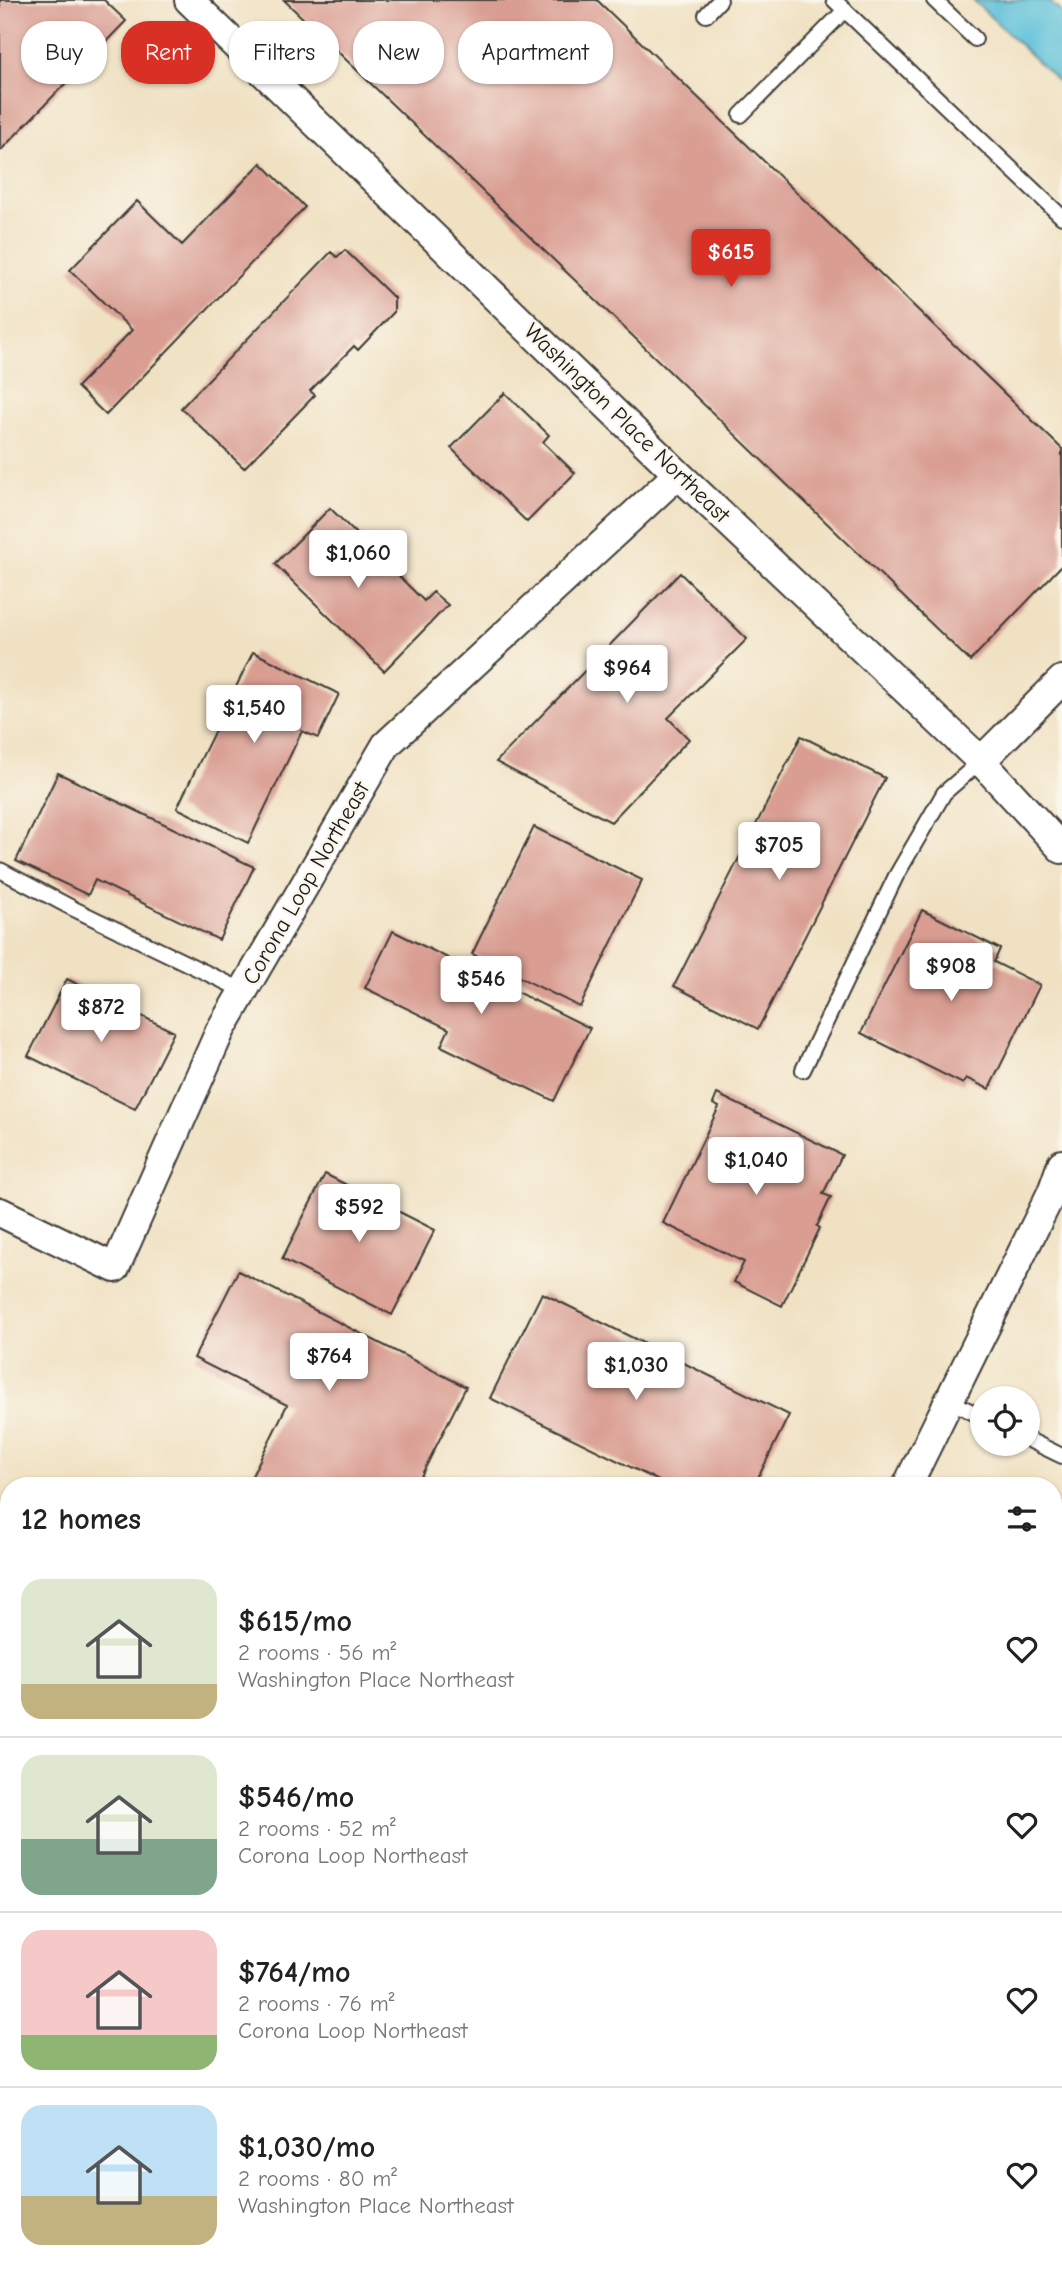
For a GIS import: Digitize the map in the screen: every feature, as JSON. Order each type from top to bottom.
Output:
[{"type":"street","name":"Washington Place Northeast","points":[[189,0],[678,474],[981,761],[1062,849]]},
{"type":"street","name":"Corona Loop Northeast","points":[[0,1212],[115,1268],[220,1031],[386,745],[678,474]]},
{"type":"street","points":[[981,761],[1062,680]]},
{"type":"street","points":[[910,1477],[1052,1192],[1062,1164]]},
{"type":"lane","points":[[706,15],[720,0]]},
{"type":"lane","points":[[934,0],[975,39]]},
{"type":"lane","points":[[741,115],[840,5],[1062,217]]},
{"type":"lane","points":[[803,1070],[896,876],[944,793],[981,761]]},
{"type":"lane","points":[[0,870],[244,991]]},
{"type":"lane","points":[[948,1400],[970,1411]]},
{"type":"lane","points":[[1040,1445],[1062,1456]]},
{"type":"water","points":[[973,0],[1048,0],[1062,13],[1062,85]]},
{"type":"building","points":[[0,0],[104,0],[126,21],[121,21],[121,26],[107,41],[107,21],[21,21],[21,84],[65,84],[0,151]]},
{"type":"building","points":[[284,0],[597,0],[1062,449],[1062,565],[970,661],[371,84],[444,84],[444,21],[353,21],[353,66],[339,53],[339,21],[306,21]]},
{"type":"building","points":[[261,163],[305,207],[106,415],[77,387],[132,330],[70,270],[137,201],[182,245]]},
{"type":"building","points":[[345,250],[394,298],[394,312],[358,350],[354,346],[310,391],[315,395],[244,468],[181,408],[331,252],[337,257]]},
{"type":"building","points":[[505,393],[549,435],[543,442],[575,473],[527,522],[451,448]]},
{"type":"building","points":[[330,508],[424,601],[433,592],[448,605],[384,671],[275,564]]},
{"type":"building","points":[[680,573],[747,639],[668,718],[689,739],[611,822],[496,762]]},
{"type":"building","points":[[253,652],[339,694],[318,738],[302,731],[248,843],[177,808]]},
{"type":"building","points":[[801,736],[885,778],[758,1029],[674,986]]},
{"type":"building","points":[[58,773],[254,867],[219,940],[95,880],[88,895],[16,861]]},
{"type":"building","points":[[534,827],[642,880],[580,1007],[472,954]]},
{"type":"building","points":[[922,910],[1000,949],[994,962],[1040,985],[989,1089],[966,1078],[963,1084],[861,1033]]},
{"type":"building","points":[[393,931],[590,1028],[554,1101],[441,1046],[449,1029],[365,988]]},
{"type":"building","points":[[67,979],[174,1032],[135,1109],[28,1056]]},
{"type":"building","points":[[717,1094],[842,1155],[823,1194],[831,1197],[817,1226],[820,1228],[782,1306],[734,1282],[744,1262],[663,1223],[719,1107],[713,1104]]},
{"type":"building","points":[[325,1174],[435,1230],[392,1315],[282,1259]]},
{"type":"building","points":[[238,1271],[466,1387],[421,1477],[251,1477],[287,1405],[194,1358]]},
{"type":"building","points":[[542,1293],[789,1415],[758,1477],[651,1477],[490,1398]]}]
